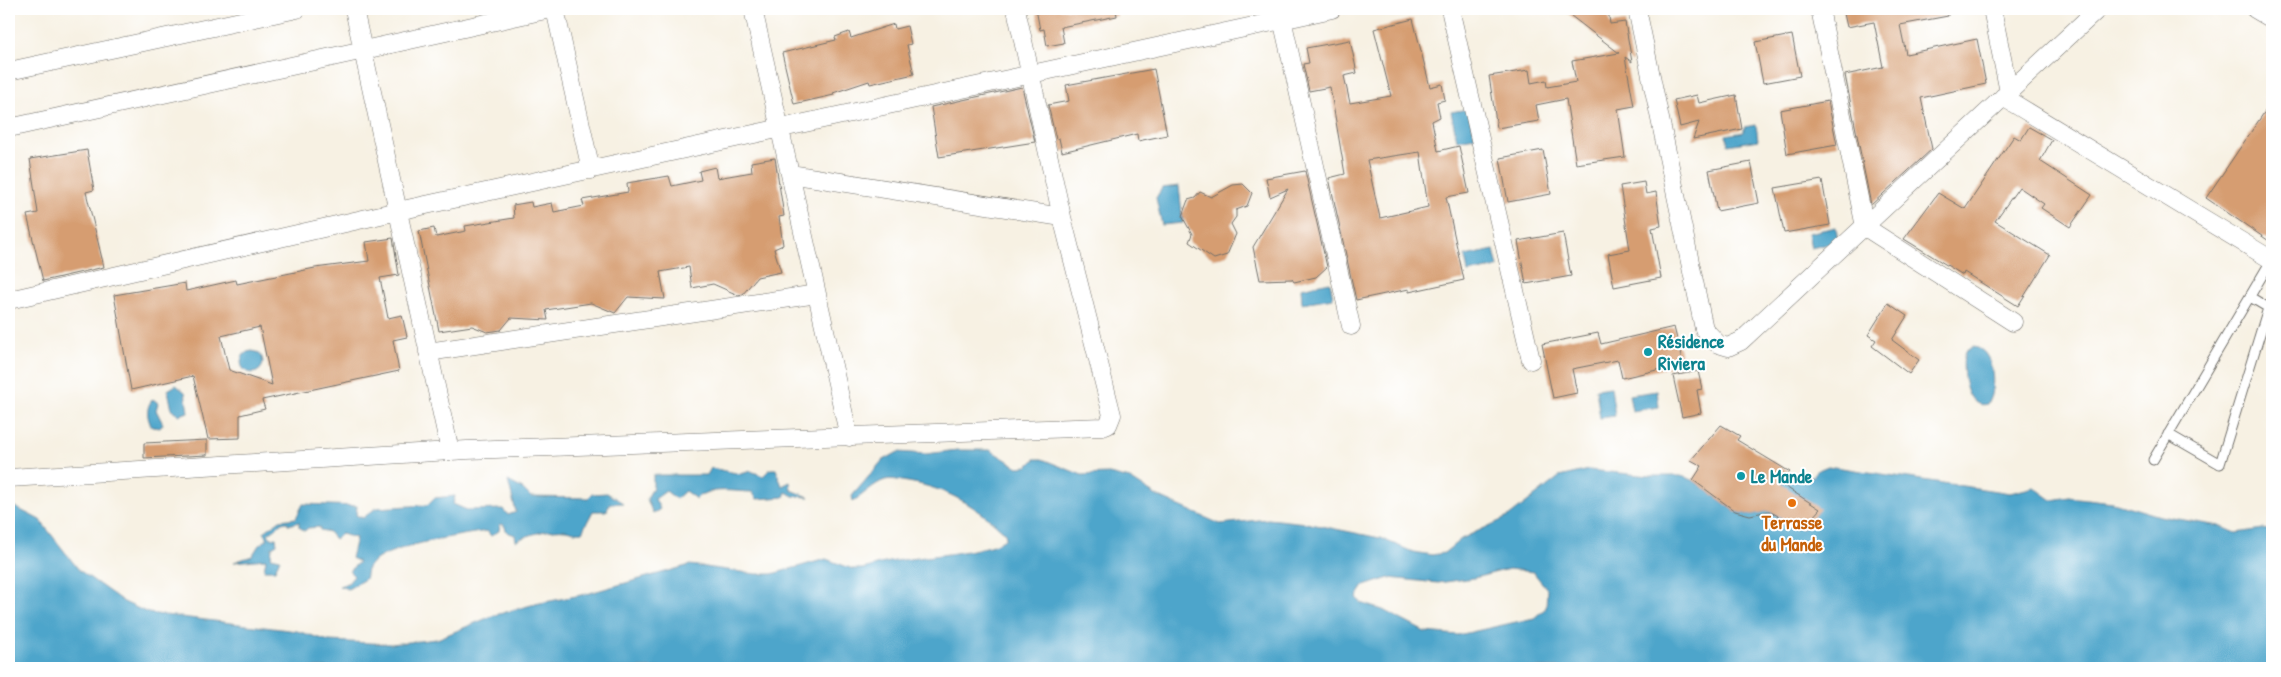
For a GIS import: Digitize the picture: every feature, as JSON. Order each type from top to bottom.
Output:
[{"type":"street","points":[[9,71],[297,9]]},
{"type":"street","points":[[354,9],[450,451]]},
{"type":"street","points":[[9,128],[550,9]]},
{"type":"street","points":[[555,9],[590,170]]},
{"type":"street","points":[[753,9],[849,437]]},
{"type":"street","points":[[9,478],[450,451],[1103,427],[1108,425],[1112,415],[1062,218],[1016,9]]},
{"type":"street","points":[[9,300],[398,211],[780,130],[1030,73],[1332,9]]},
{"type":"street","points":[[1450,9],[1531,360]]},
{"type":"street","points":[[1637,9],[1704,329],[1718,344],[1728,347],[1741,341],[2098,9]]},
{"type":"street","points":[[1820,9],[1865,227],[2013,322]]},
{"type":"street","points":[[1992,9],[2006,94],[2272,260]]},
{"type":"street","points":[[2255,9],[2272,19]]},
{"type":"street","points":[[1282,19],[1351,326]]},
{"type":"street","points":[[790,174],[1062,218]]},
{"type":"street","points":[[428,352],[817,294]]},
{"type":"lane","points":[[2153,460],[2272,260]]},
{"type":"lane","points":[[2168,434],[2220,464],[2270,309],[2250,297]]},
{"type":"water","points":[[1468,109],[1475,137],[1457,140],[1451,112]]},
{"type":"water","points":[[1756,125],[1758,140],[1728,145],[1726,135],[1744,132],[1744,127]]},
{"type":"water","points":[[1179,186],[1183,223],[1162,225],[1156,198],[1162,188]]},
{"type":"water","points":[[1836,227],[1838,242],[1811,248],[1808,233]]},
{"type":"water","points":[[1494,250],[1498,267],[1468,273],[1465,256]]},
{"type":"water","points":[[1330,282],[1333,298],[1302,303],[1301,288]]},
{"type":"water","points":[[1972,347],[1980,349],[1985,354],[1992,370],[1992,389],[1987,404],[1980,404],[1974,401],[1966,386],[1963,367],[1965,352]]},
{"type":"water","points":[[252,351],[260,354],[263,362],[260,370],[252,373],[244,370],[241,362],[244,354]]},
{"type":"water","points":[[176,385],[185,392],[188,412],[180,415],[172,410],[168,390]]},
{"type":"water","points":[[1611,387],[1615,416],[1600,418],[1596,389]]},
{"type":"water","points":[[1657,391],[1659,407],[1632,411],[1629,395]]},
{"type":"water","points":[[153,399],[158,403],[156,410],[163,424],[160,428],[152,427],[148,417],[148,409]]},
{"type":"water","points":[[957,450],[990,450],[1018,467],[1028,466],[1035,459],[1042,459],[1082,475],[1109,474],[1130,479],[1157,496],[1220,524],[1268,519],[1306,523],[1380,538],[1413,552],[1432,555],[1444,553],[1461,539],[1508,517],[1559,477],[1589,470],[1650,476],[1681,476],[1693,480],[1735,511],[1750,515],[1769,511],[1803,528],[1817,512],[1783,486],[1781,480],[1790,472],[1798,477],[1813,476],[1816,471],[1828,466],[2010,493],[2034,487],[2052,500],[2069,497],[2113,502],[2160,516],[2220,526],[2236,533],[2263,529],[2272,531],[2272,668],[9,668],[9,504],[40,520],[79,570],[124,602],[148,613],[297,631],[329,641],[391,644],[437,639],[492,616],[535,604],[586,594],[690,565],[756,574],[772,574],[826,559],[853,569],[862,569],[897,561],[968,551],[998,543],[1006,538],[1005,533],[972,507],[948,494],[922,485],[894,479],[885,480],[876,484],[853,501],[852,496],[882,461],[898,452],[926,454]],"holes":[[[1509,569],[1533,572],[1547,589],[1546,608],[1534,618],[1458,635],[1425,632],[1383,610],[1361,603],[1357,597],[1364,586],[1389,578],[1438,583],[1474,578]]]},
{"type":"water","points":[[711,468],[741,474],[751,471],[763,476],[770,469],[776,469],[782,486],[790,482],[791,490],[809,497],[793,496],[786,492],[784,497],[757,499],[752,492],[715,491],[707,492],[696,499],[685,491],[676,499],[666,491],[655,499],[660,509],[653,514],[647,499],[653,487],[653,475],[707,475]]},
{"type":"water","points":[[508,481],[523,489],[531,497],[588,498],[592,494],[607,493],[623,503],[609,504],[607,511],[593,511],[582,532],[566,530],[547,531],[516,541],[515,535],[507,532],[504,525],[500,524],[499,531],[491,536],[487,531],[404,548],[375,560],[368,568],[365,579],[348,589],[339,586],[348,583],[354,576],[349,571],[359,562],[351,558],[356,538],[341,534],[335,539],[329,532],[320,530],[320,527],[308,528],[305,531],[299,527],[299,522],[289,525],[287,522],[282,523],[268,534],[271,538],[276,538],[277,544],[272,547],[271,557],[280,559],[275,570],[264,570],[266,559],[234,562],[252,556],[259,545],[268,539],[264,532],[280,520],[296,518],[303,504],[357,506],[356,515],[363,518],[376,508],[427,505],[434,498],[455,496],[453,504],[467,510],[503,509],[508,515],[516,512]]},
{"type":"building","points":[[1036,9],[1116,9],[1117,16],[1061,27],[1064,43],[1047,46],[1044,29],[1040,30]]},
{"type":"building","points":[[1562,9],[1608,9],[1610,24],[1625,22],[1632,62],[1625,57],[1634,106],[1618,109],[1625,157],[1576,164],[1566,99],[1536,105],[1539,121],[1497,128],[1489,76],[1529,70],[1531,83],[1546,80],[1547,87],[1576,82],[1572,61],[1619,53]]},
{"type":"building","points":[[1843,9],[1947,9],[1948,16],[1900,25],[1906,54],[1977,39],[1986,84],[1921,98],[1932,149],[1871,205],[1845,75],[1883,67],[1874,22],[1847,27]]},
{"type":"building","points":[[1413,19],[1430,87],[1442,84],[1445,100],[1437,102],[1440,117],[1432,121],[1438,151],[1459,146],[1469,193],[1446,197],[1464,280],[1409,292],[1409,289],[1356,300],[1329,178],[1345,174],[1330,87],[1309,91],[1303,64],[1309,63],[1306,48],[1350,40],[1357,73],[1344,76],[1350,103],[1391,96],[1374,29]],"holes":[[[1420,152],[1428,207],[1380,218],[1367,160]]]},
{"type":"building","points":[[894,24],[895,29],[907,26],[911,44],[907,45],[914,74],[870,84],[869,81],[833,93],[834,95],[794,104],[782,53],[836,40],[835,37],[849,32],[851,38]]},
{"type":"building","points":[[1792,35],[1800,76],[1763,83],[1755,42]]},
{"type":"building","points":[[1154,69],[1167,135],[1138,141],[1137,134],[1062,152],[1059,138],[1056,139],[1048,105],[1069,101],[1066,85]]},
{"type":"building","points":[[1022,87],[1035,142],[939,157],[931,107]]},
{"type":"building","points":[[1697,95],[1699,103],[1736,95],[1742,129],[1693,139],[1699,122],[1680,127],[1674,100]]},
{"type":"building","points":[[1828,101],[1837,145],[1787,154],[1780,110]]},
{"type":"building","points":[[2272,101],[2272,243],[2206,198]]},
{"type":"building","points":[[2029,127],[2052,140],[2040,161],[2092,195],[2070,227],[2041,208],[2044,204],[2019,187],[1995,221],[2050,255],[2018,306],[1964,272],[1963,275],[1904,239],[1938,193],[1965,209],[2014,136],[2021,140]]},
{"type":"building","points":[[87,150],[94,190],[86,192],[104,267],[43,281],[27,215],[38,213],[30,159]]},
{"type":"building","points":[[1543,150],[1551,194],[1508,202],[1500,158]]},
{"type":"building","points":[[775,158],[784,216],[779,217],[783,245],[774,249],[781,272],[757,277],[743,294],[738,295],[713,284],[692,288],[689,267],[660,272],[665,299],[628,297],[615,313],[591,303],[546,310],[548,320],[511,318],[501,330],[487,332],[472,326],[439,331],[419,231],[434,228],[436,237],[466,231],[465,226],[514,218],[513,205],[531,202],[532,207],[552,203],[554,212],[584,206],[582,200],[628,192],[627,183],[669,176],[672,186],[701,180],[699,171],[715,167],[717,178],[752,172],[751,162]]},
{"type":"building","points":[[1751,162],[1759,203],[1717,211],[1709,170]]},
{"type":"building","points":[[1305,171],[1327,267],[1316,277],[1294,282],[1292,279],[1260,280],[1253,247],[1288,189],[1270,197],[1266,178]]},
{"type":"building","points":[[1822,180],[1830,225],[1784,233],[1775,188]]},
{"type":"building","points":[[1644,182],[1646,194],[1656,192],[1661,226],[1652,228],[1661,278],[1614,287],[1608,254],[1630,250],[1620,186]]},
{"type":"building","points":[[1243,184],[1252,193],[1247,206],[1236,210],[1236,217],[1231,224],[1236,234],[1227,255],[1214,259],[1189,242],[1192,234],[1182,216],[1188,200],[1195,198],[1200,192],[1211,197],[1233,185]]},
{"type":"building","points":[[1563,233],[1571,276],[1526,284],[1518,241]]},
{"type":"building","points":[[393,238],[399,275],[380,278],[388,318],[402,315],[407,337],[393,340],[399,371],[262,400],[265,409],[240,415],[240,438],[208,439],[193,376],[131,390],[114,295],[185,283],[186,291],[236,280],[237,284],[315,268],[369,261],[366,242]],"holes":[[[260,327],[272,385],[229,370],[221,336]]]},
{"type":"building","points":[[1888,303],[1907,316],[1892,340],[1919,360],[1909,374],[1872,346],[1876,340],[1868,335]]},
{"type":"building","points":[[1674,327],[1683,364],[1622,378],[1618,360],[1572,369],[1577,393],[1553,398],[1542,344],[1598,333],[1601,344]]},
{"type":"building","points":[[1698,371],[1702,389],[1697,390],[1701,413],[1682,417],[1673,376]]},
{"type":"building","name":"Le Mande","points":[[1721,425],[1740,436],[1737,440],[1790,472],[1778,482],[1820,509],[1802,529],[1769,511],[1750,515],[1735,511],[1693,480],[1702,466],[1691,460]]},
{"type":"building","points":[[207,440],[207,455],[144,458],[144,443]]},
{"type":"place","name":"Résidence Riviera","points":[[1648,352]]},
{"type":"place","name":"Le Mande","points":[[1741,476]]},
{"type":"place","name":"Terrasse du Mande","points":[[1792,503]]}]
